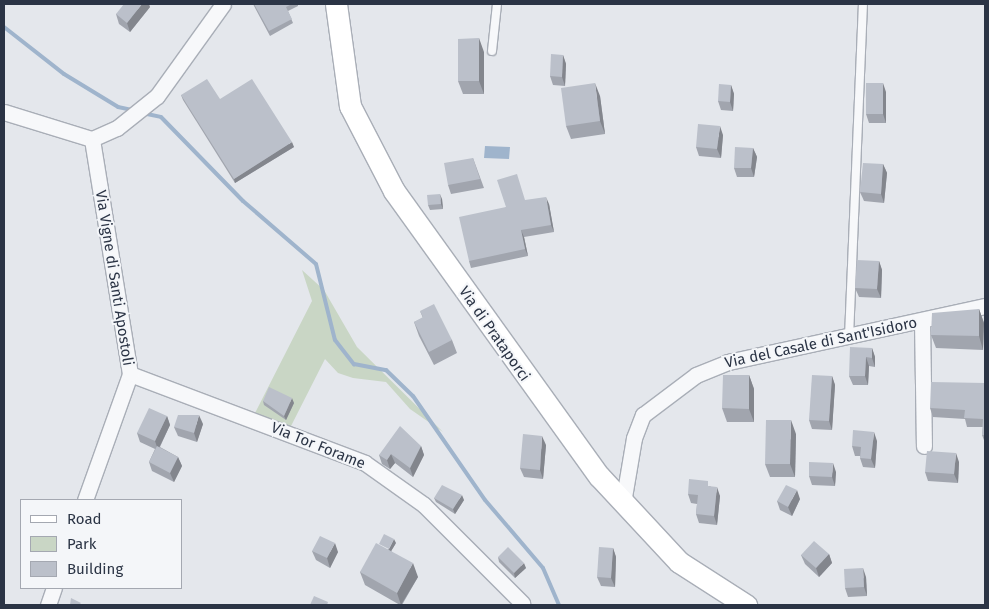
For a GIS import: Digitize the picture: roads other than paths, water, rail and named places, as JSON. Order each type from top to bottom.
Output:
[{"type":"street","points":[[4,112],[92,139],[126,123],[152,102],[223,4]]},
{"type":"street","name":"Via di Prataporci","points":[[336,4],[348,99],[373,158],[554,418],[623,503],[685,567],[746,605]]},
{"type":"street","name":"Via Vigne di Santi Apostoli","points":[[85,499],[130,374],[92,139]]},
{"type":"street","name":"Via del Casale di Sant'Isidoro","points":[[623,503],[636,431],[643,415],[661,398],[728,362],[985,306]]},
{"type":"street","points":[[922,321],[924,446]]},
{"type":"street","name":"Via Tor Forame","points":[[130,374],[365,463],[427,508],[522,603]]},
{"type":"street","points":[[48,605],[54,589]]},
{"type":"lane","points":[[492,51],[497,4]]},
{"type":"lane","points":[[849,336],[864,5]]},
{"type":"water","points":[[485,146],[510,147],[509,159],[484,158]]},
{"type":"waterway","points":[[4,27],[64,74],[118,107],[132,110]]},
{"type":"waterway","points":[[147,114],[161,117],[243,201],[316,264],[335,340],[354,364],[386,370],[413,396],[485,500],[543,568],[559,605]]}]
